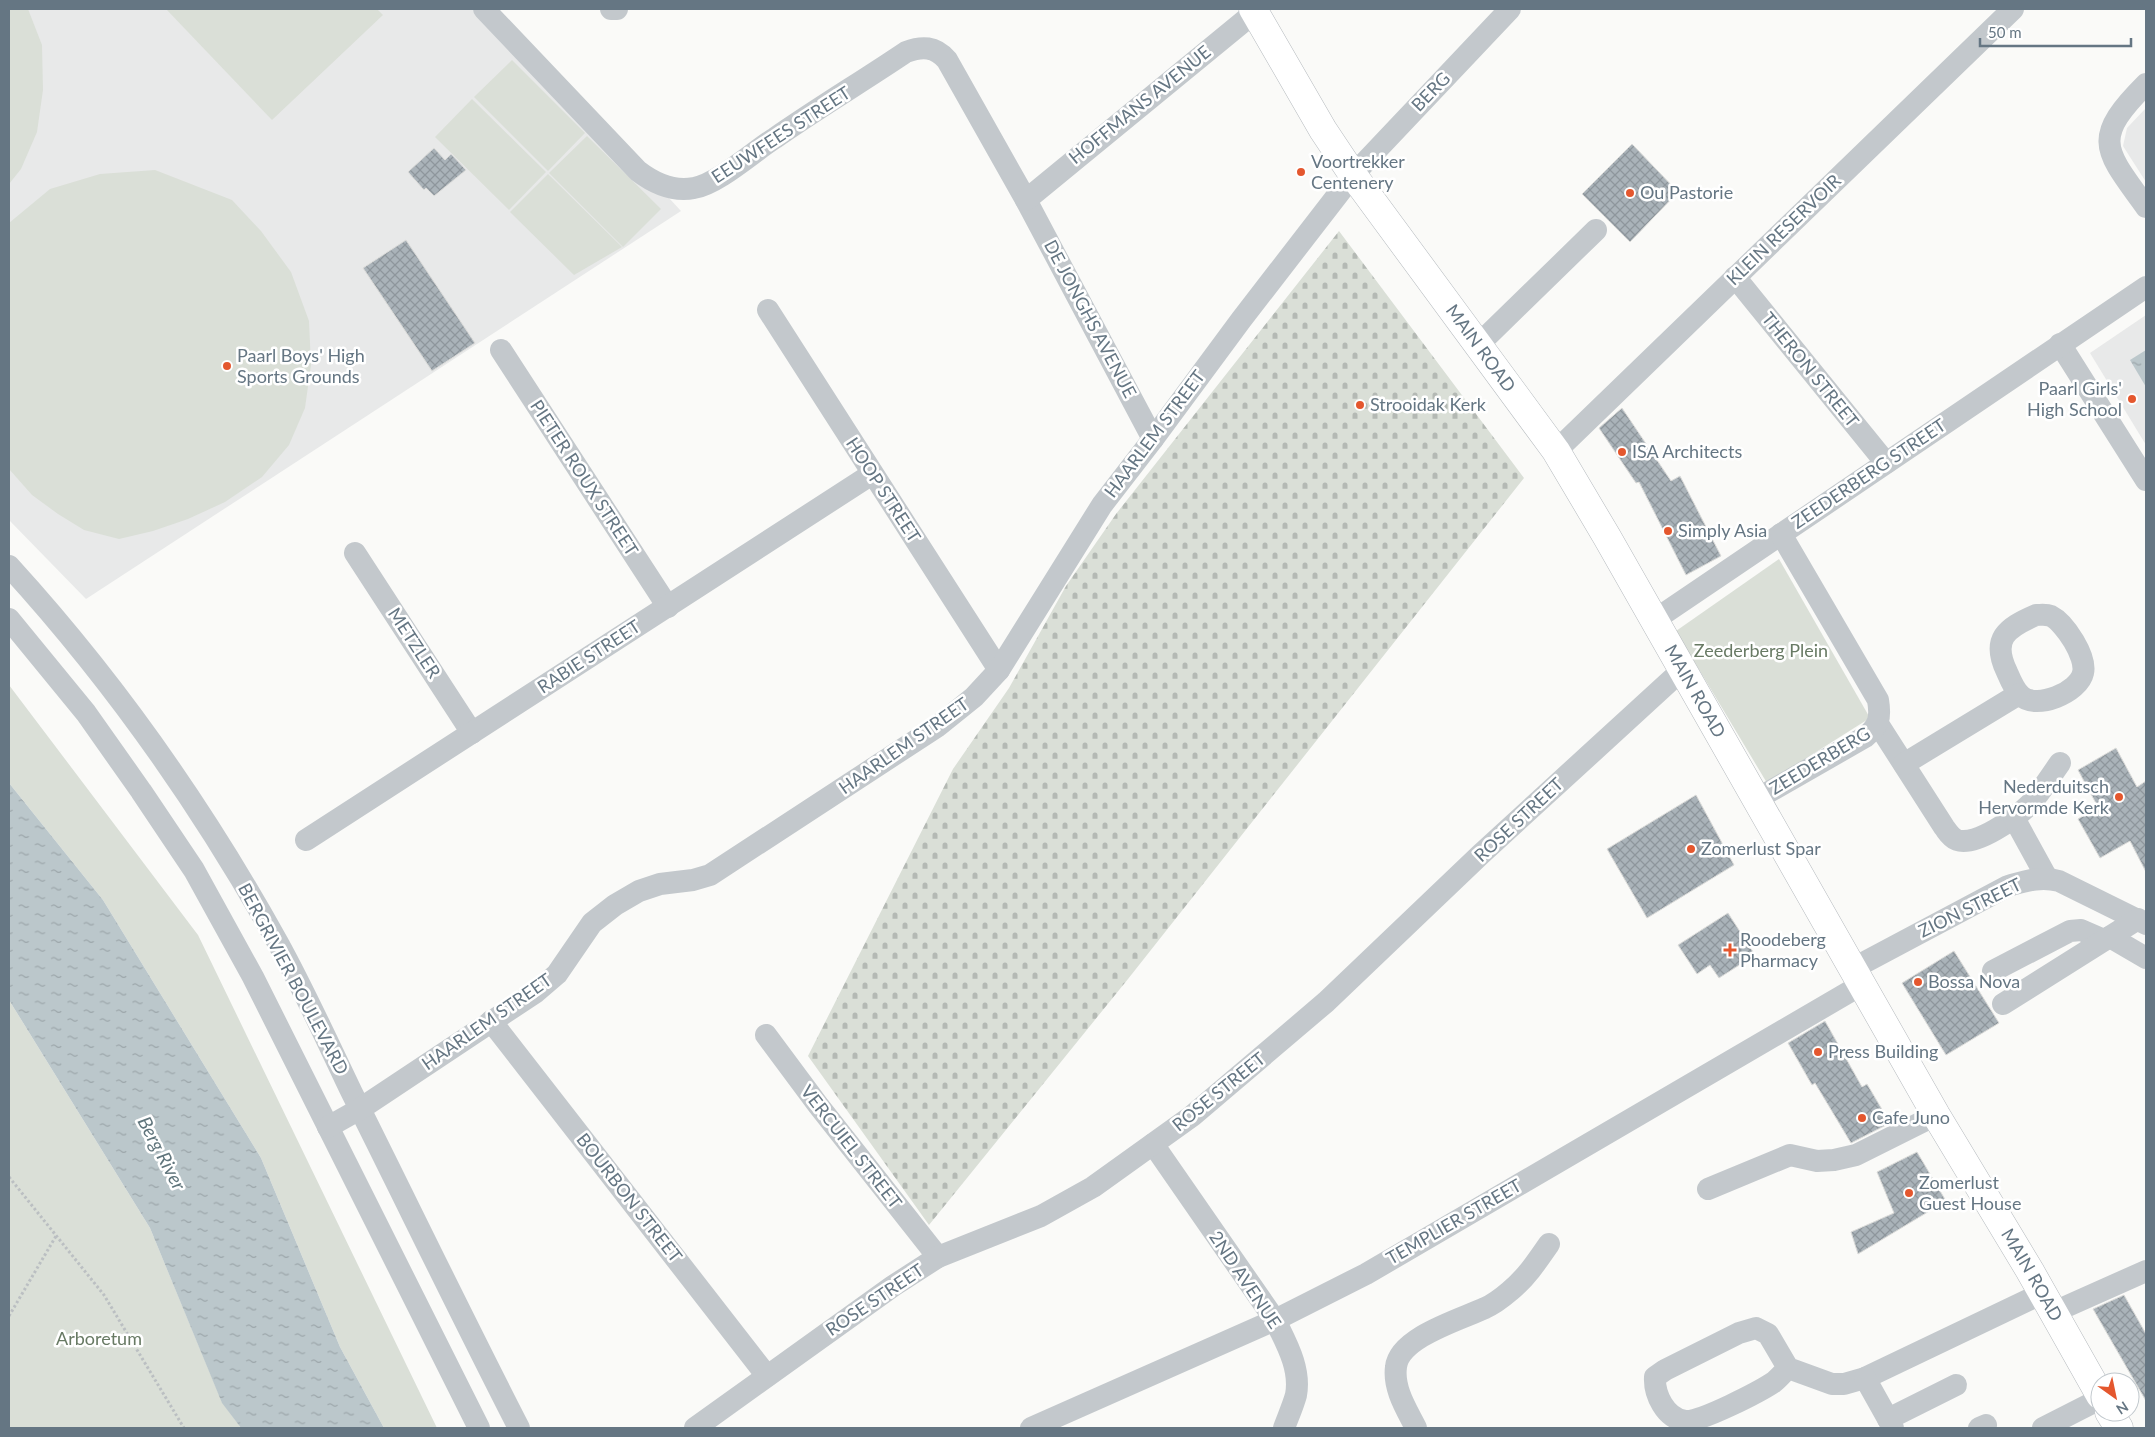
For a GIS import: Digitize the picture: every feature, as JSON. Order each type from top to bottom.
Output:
[{"type":"main road","name":"MAIN ROAD","points":[[1254,10],[1323,130],[1353,175],[1556,451],[1607,537],[1856,977],[2048,1303],[2090,1379]]},
{"type":"street","name":"EEUWFEES STREET","points":[[484,9],[638,171],[663,186],[682,189],[695,188],[710,183],[906,52],[918,48],[932,48],[946,60],[1026,200]]},
{"type":"street","points":[[611,9],[617,9]]},
{"type":"street","name":"BERG","points":[[1353,175],[1510,9]]},
{"type":"street","name":"KLEIN RESERVOIR","points":[[1556,451],[2012,9]]},
{"type":"street","name":"HOFFMANS AVENUE","points":[[1026,200],[1254,10]]},
{"type":"street","points":[[2146,84],[2114,119],[2108,140],[2111,152],[2127,180],[2146,207]]},
{"type":"street","name":"HAARLEM STREET","points":[[328,1127],[360,1109],[536,992],[557,974],[592,923],[615,905],[639,891],[660,884],[693,880],[710,875],[938,726],[974,697],[999,670],[1102,505],[1353,175]]},
{"type":"street","name":"DE JONGHS AVENUE","points":[[1026,200],[1154,439]]},
{"type":"street","points":[[1478,345],[1596,230]]},
{"type":"street","name":"THERON STREET","points":[[1735,277],[1886,463]]},
{"type":"street","name":"ZEEDERBERG STREET","points":[[1653,621],[2146,287]]},
{"type":"street","name":"HOOP STREET","points":[[768,310],[999,670]]},
{"type":"street","points":[[2060,344],[2146,480]]},
{"type":"street","name":"PIETER ROUX STREET","points":[[501,350],[668,607]]},
{"type":"street","name":"RABIE STREET","points":[[306,840],[872,474]]},
{"type":"street","name":"ZEEDERBERG","points":[[1755,800],[1864,737],[1878,724],[1880,715],[1878,700],[1781,534]]},
{"type":"street","name":"METZLER","points":[[355,553],[472,733]]},
{"type":"street","name":"BERGRIVIER BOULEVARD","points":[[9,566],[50,611],[114,690],[170,769],[225,852],[279,944],[519,1428]]},
{"type":"street","name":"BERGRIVIER BOULEVARD","points":[[9,619],[86,713],[194,870],[253,976],[479,1428]]},
{"type":"street","name":"ROSE STREET","points":[[695,1428],[893,1286],[938,1257],[1041,1216],[1093,1187],[1238,1079],[1326,1002],[1480,855],[1682,670]]},
{"type":"street","points":[[1904,764],[2019,694]]},
{"type":"street","points":[[1878,724],[1950,836],[1958,840],[1972,841],[2014,818],[2031,803],[2060,763]]},
{"type":"street","points":[[2014,818],[2047,878],[2058,880],[2142,921]]},
{"type":"street","name":"ZION STREET","points":[[1856,977],[2008,886],[2047,878]]},
{"type":"street","points":[[2003,1004],[2107,938],[2142,921]]},
{"type":"street","points":[[1993,970],[2070,931],[2082,930],[2107,938],[2146,958]]},
{"type":"street","name":"TEMPLIER STREET","points":[[1031,1428],[1275,1320],[1366,1274],[1856,977]]},
{"type":"street","name":"BOURBON STREET","points":[[491,1021],[767,1376]]},
{"type":"street","name":"VERCUIEL STREET","points":[[766,1035],[818,1105],[938,1257]]},
{"type":"street","points":[[1708,1189],[1790,1155],[1816,1161],[1834,1160],[1856,1155],[1936,1115]]},
{"type":"street","name":"2ND AVENUE","points":[[1153,1144],[1275,1320],[1296,1369],[1296,1394],[1284,1428]]},
{"type":"street","points":[[1416,1428],[1398,1389],[1396,1366],[1401,1356],[1413,1342],[1433,1330],[1486,1307],[1511,1290],[1549,1244]]},
{"type":"street","points":[[1788,1368],[1775,1381],[1758,1392],[1699,1419],[1684,1421],[1670,1414],[1659,1401],[1655,1384],[1655,1376],[1665,1370],[1739,1332],[1756,1328],[1768,1334],[1788,1368],[1832,1384],[1844,1384],[1864,1378],[2048,1303],[2146,1271]]},
{"type":"street","points":[[1864,1378],[1891,1424],[1956,1385]]},
{"type":"street","points":[[2043,1428],[2090,1402]]},
{"type":"path","points":[[9,1177],[104,1295],[184,1428]]},
{"type":"path","points":[[9,1316],[56,1236]]},
{"type":"shaded area","name":"Paarl Boys' High Sports Grounds","points":[[9,9],[494,9],[681,211],[86,599],[9,520]]},
{"type":"shaded area","points":[[2146,108],[2146,182],[2123,146],[2127,128]]},
{"type":"shaded area","name":"Paarl Girls' High School","points":[[2146,315],[2146,445],[2090,353]]},
{"type":"green space","points":[[9,9],[28,9],[42,45],[43,90],[37,132],[21,169],[9,184]]},
{"type":"green space","points":[[166,9],[377,9],[383,15],[272,120]]},
{"type":"green space","points":[[512,60],[585,133],[548,171],[474,97]]},
{"type":"green space","points":[[472,99],[546,172],[509,210],[435,137]]},
{"type":"green space","points":[[587,136],[661,209],[623,247],[549,173]]},
{"type":"green space","points":[[155,170],[232,200],[261,231],[291,272],[309,321],[311,365],[305,408],[289,445],[262,477],[225,502],[188,519],[153,531],[119,539],[84,530],[58,514],[32,495],[9,469],[9,223],[50,189],[100,174]]},
{"type":"green space","points":[[548,174],[622,247],[574,275],[510,212]]},
{"type":"green space","points":[[1339,231],[1524,478],[1128,979],[929,1225],[808,1056],[953,769],[1009,688],[1066,586],[1116,514]]},
{"type":"green space","name":"Zeederberg Plein","points":[[1779,559],[1870,718],[1767,783],[1676,631]]},
{"type":"green space","points":[[9,685],[198,935],[437,1428],[384,1428],[340,1347],[261,1158],[103,900],[9,783]]},
{"type":"green space","name":"Arboretum","points":[[9,1000],[150,1228],[222,1402],[241,1428],[9,1428]]},
{"type":"water","points":[[2146,350],[2146,387],[2130,360]]},
{"type":"water","name":"Berg River","points":[[9,783],[103,900],[261,1158],[340,1347],[384,1428],[241,1428],[222,1403],[150,1228],[9,1000]]},
{"type":"building","name":"Ou Pastorie","points":[[1632,144],[1678,192],[1630,242],[1582,194]]},
{"type":"building","points":[[434,148],[445,160],[451,154],[466,170],[434,196],[426,188],[424,190],[408,172]]},
{"type":"building","points":[[406,240],[475,343],[432,371],[363,268]]},
{"type":"building","points":[[1622,408],[1671,481],[1680,476],[1721,556],[1686,575],[1639,482],[1636,483],[1599,428]]},
{"type":"building","name":"Nederduitsch Hervormde Kerk","points":[[2116,748],[2137,787],[2146,781],[2146,872],[2130,841],[2100,858],[2078,819],[2098,807],[2078,770]]},
{"type":"building","points":[[1696,795],[1734,865],[1647,918],[1607,849]]},
{"type":"building","points":[[1728,913],[1755,955],[1719,978],[1710,965],[1697,974],[1678,945]]},
{"type":"building","points":[[1954,951],[1999,1023],[1946,1055],[1902,983]]},
{"type":"building","points":[[1825,1021],[1862,1087],[1867,1084],[1890,1123],[1851,1143],[1815,1083],[1812,1085],[1788,1043]]},
{"type":"building","name":"Zomerlust Guest House","points":[[1917,1152],[1946,1201],[1858,1254],[1851,1232],[1894,1213],[1877,1172]]},
{"type":"building","points":[[2124,1295],[2146,1334],[2146,1401],[2140,1391],[2140,1372],[2129,1372],[2093,1309]]},
{"type":"place","name":"Voortrekker Centenery","points":[[1301,172]]},
{"type":"place","name":"Ou Pastorie","points":[[1630,193]]},
{"type":"place","name":"Paarl Boys' High Sports Grounds","points":[[227,366]]},
{"type":"place","name":"Paarl Girls' High School","points":[[2132,399]]},
{"type":"place","name":"Strooidak Kerk","points":[[1360,405]]},
{"type":"place","name":"ISA Architects","points":[[1622,452]]},
{"type":"place","name":"Simply Asia","points":[[1668,531]]},
{"type":"place","name":"Nederduitsch Hervormde Kerk","points":[[2119,797]]},
{"type":"place","name":"Zomerlust Spar","points":[[1691,849]]},
{"type":"place","name":"Roodeberg Pharmacy","points":[[1730,950]]},
{"type":"place","name":"Bossa Nova","points":[[1918,982]]},
{"type":"place","name":"Press Building","points":[[1818,1052]]},
{"type":"place","name":"Cafe Juno","points":[[1862,1118]]},
{"type":"place","name":"Zomerlust Guest House","points":[[1909,1193]]}]
